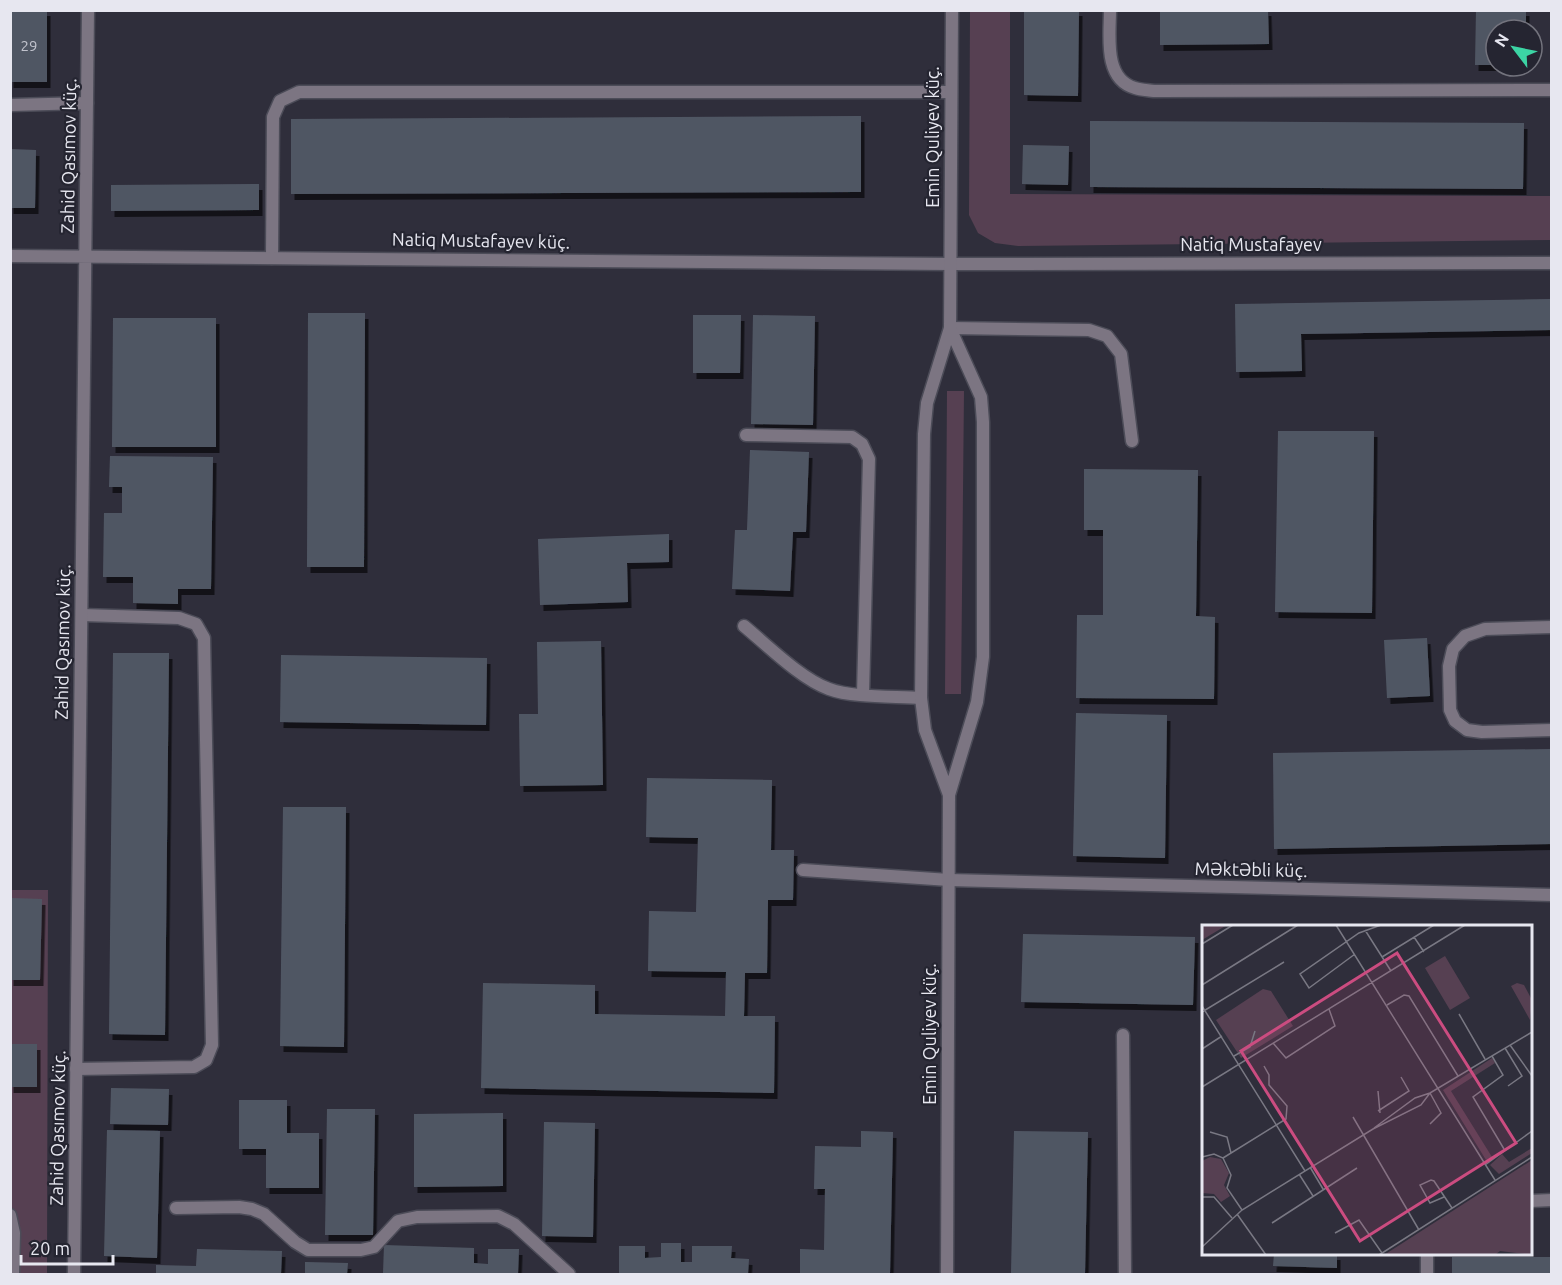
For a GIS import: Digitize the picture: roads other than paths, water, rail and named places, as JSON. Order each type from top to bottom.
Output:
[{"type":"street","name":"Zahid Qasımov küç.","points":[[74,1275],[88,10]]},
{"type":"street","name":"Emin Quliyev küç.","points":[[950,328],[952,10]]},
{"type":"street","points":[[1110,10],[1110,54],[1117,76],[1132,88],[1154,91],[1551,90]]},
{"type":"street","points":[[272,258],[273,117],[280,101],[299,92],[951,92]]},
{"type":"street","points":[[10,105],[87,103]]},
{"type":"street","name":"Natiq Mustafayev küç.","points":[[10,256],[951,264]]},
{"type":"street","name":"Natiq Mustafayev","points":[[951,264],[1551,263]]},
{"type":"street","points":[[950,328],[1089,330],[1107,336],[1120,354],[1132,441]]},
{"type":"street","points":[[949,795],[925,730],[921,698],[924,434],[927,403],[950,328]]},
{"type":"street","points":[[949,795],[977,702],[982,657],[983,446],[981,397],[950,328]]},
{"type":"street","points":[[746,435],[852,437],[862,444],[868,459],[863,694]]},
{"type":"street","points":[[76,1069],[194,1067],[206,1060],[212,1045],[204,638],[196,624],[179,618],[81,615]]},
{"type":"street","points":[[744,626],[809,678],[830,689],[921,698]]},
{"type":"street","points":[[1551,627],[1485,629],[1465,636],[1453,649],[1449,666],[1450,710],[1455,721],[1467,730],[1482,732],[1551,730]]},
{"type":"street","name":"Emin Quliyev küç.","points":[[947,1275],[949,795]]},
{"type":"street","name":"Məktəbli küç.","points":[[803,870],[949,880],[1551,895]]},
{"type":"street","points":[[1123,1035],[1125,1275]]},
{"type":"street","points":[[1532,1201],[1551,1200]]},
{"type":"street","points":[[176,1208],[239,1207],[252,1209],[264,1214],[295,1242],[308,1250],[361,1250],[374,1247],[398,1221],[417,1217],[498,1216],[514,1224],[569,1275]]},
{"type":"street","points":[[10,1215],[14,1233],[13,1275]]},
{"type":"street","points":[[1427,1255],[1427,1275]]}]
